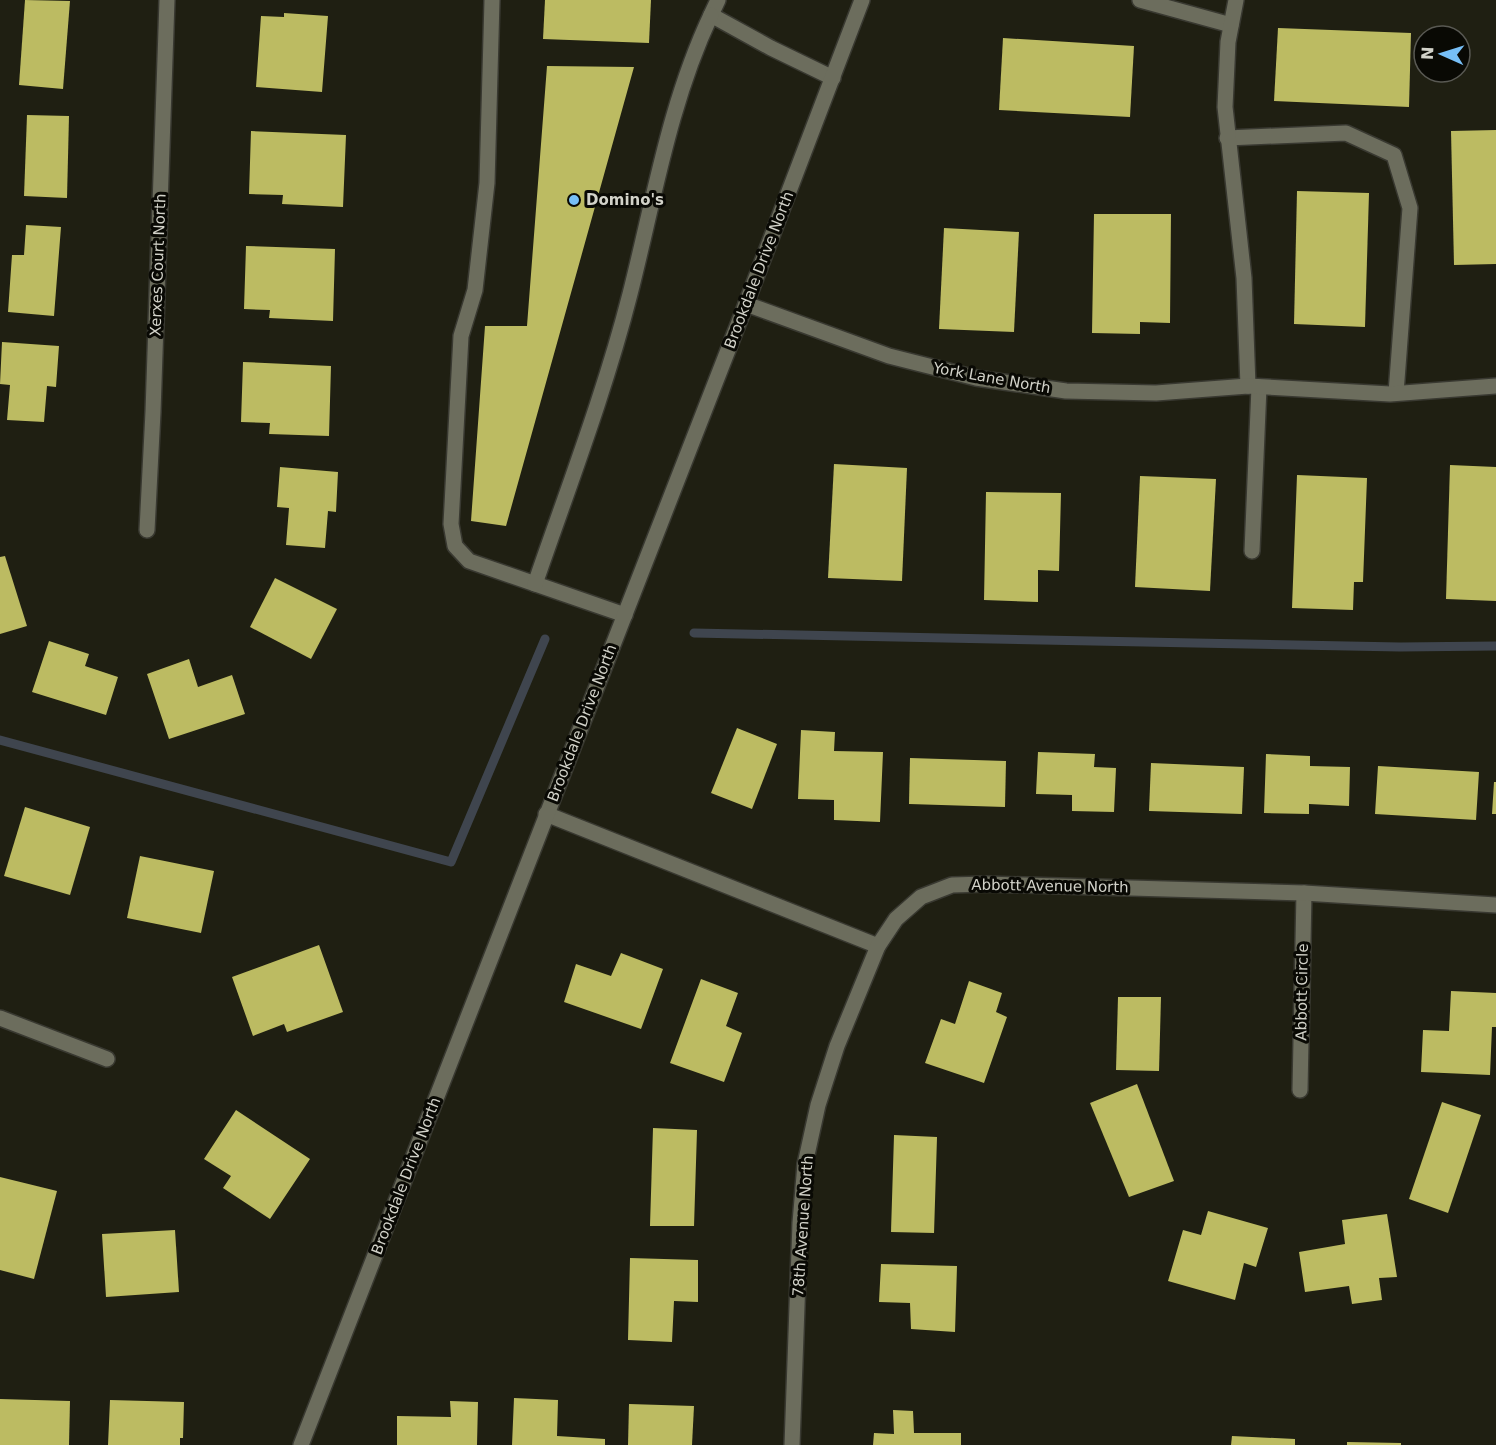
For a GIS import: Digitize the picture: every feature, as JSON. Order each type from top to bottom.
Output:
[{"type":"street","name":"Xerxes Court North","points":[[147,530],[167,0]]},
{"type":"street","points":[[492,0],[487,183],[475,290],[461,336],[451,524],[455,546],[469,561],[625,615]]},
{"type":"street","points":[[535,584],[600,397],[630,296],[671,123],[695,49],[718,0]]},
{"type":"street","name":"Brookdale Drive North","points":[[301,1445],[746,304],[862,0]]},
{"type":"street","points":[[1140,0],[1231,25]]},
{"type":"street","points":[[1236,0],[1228,42],[1225,107],[1254,387],[1252,551]]},
{"type":"street","points":[[711,15],[833,78]]},
{"type":"street","points":[[1227,138],[1346,133],[1394,155],[1410,208],[1396,393]]},
{"type":"street","name":"York Lane North","points":[[746,304],[889,357],[976,378],[1066,391],[1156,393],[1254,387],[1396,393],[1496,386]]},
{"type":"street","points":[[546,814],[878,946]]},
{"type":"street","name":"Abbott Avenue North","points":[[878,946],[896,919],[921,897],[952,885],[1304,893],[1496,905]]},
{"type":"street","name":"Abbott Circle","points":[[1300,1090],[1304,893]]},
{"type":"street","name":"78th Avenue North","points":[[792,1445],[800,1223],[805,1164],[818,1105],[837,1046],[878,946]]},
{"type":"street","points":[[0,1018],[107,1059]]},
{"type":"building","points":[[25,0],[70,1],[63,89],[19,85]]},
{"type":"building","points":[[545,0],[651,0],[649,43],[543,39]]},
{"type":"building","points":[[284,13],[328,16],[322,92],[256,87],[261,16],[284,17]]},
{"type":"building","points":[[1278,28],[1411,33],[1409,107],[1274,101]]},
{"type":"building","points":[[1003,38],[1134,46],[1130,117],[999,110]]},
{"type":"building","points":[[547,66],[634,67],[506,526],[471,521],[485,326],[527,326]]},
{"type":"building","points":[[27,115],[69,116],[67,198],[24,196]]},
{"type":"building","points":[[1496,130],[1496,264],[1454,265],[1451,131]]},
{"type":"building","points":[[251,131],[346,135],[343,207],[282,204],[283,195],[249,194]]},
{"type":"building","points":[[1297,191],[1369,193],[1365,327],[1294,324]]},
{"type":"building","points":[[1094,214],[1171,214],[1170,323],[1140,322],[1140,334],[1092,333]]},
{"type":"building","points":[[26,225],[61,227],[54,316],[8,312],[12,255],[24,255]]},
{"type":"building","points":[[944,228],[1019,232],[1014,332],[939,329]]},
{"type":"building","points":[[246,246],[335,249],[333,321],[269,318],[270,310],[244,309]]},
{"type":"building","points":[[2,342],[59,346],[56,387],[47,386],[44,422],[7,420],[10,385],[0,384]]},
{"type":"building","points":[[243,362],[331,366],[329,436],[269,434],[270,423],[241,422]]},
{"type":"building","points":[[834,464],[907,468],[902,581],[828,578]]},
{"type":"building","points":[[1450,465],[1496,467],[1496,601],[1446,599]]},
{"type":"building","points":[[280,467],[338,472],[336,512],[328,511],[325,548],[286,545],[289,508],[277,507]]},
{"type":"building","points":[[1297,475],[1367,478],[1363,582],[1354,582],[1353,610],[1292,608]]},
{"type":"building","points":[[1140,476],[1216,479],[1210,591],[1135,587]]},
{"type":"building","points":[[986,492],[1061,493],[1059,571],[1038,570],[1038,602],[984,600]]},
{"type":"building","points":[[5,556],[27,626],[0,634],[0,557]]},
{"type":"building","points":[[275,578],[337,609],[311,659],[250,627]]},
{"type":"building","points":[[49,641],[89,654],[85,666],[118,677],[106,715],[32,692]]},
{"type":"building","points":[[189,659],[198,687],[232,675],[245,714],[169,739],[147,674]]},
{"type":"building","points":[[737,728],[777,744],[752,809],[711,793]]},
{"type":"building","points":[[801,730],[835,732],[834,751],[883,752],[880,822],[834,820],[834,800],[798,799]]},
{"type":"building","points":[[1038,752],[1095,754],[1094,767],[1116,768],[1114,812],[1072,811],[1072,795],[1036,794]]},
{"type":"building","points":[[1266,754],[1310,756],[1310,766],[1350,767],[1349,806],[1309,804],[1309,814],[1264,813]]},
{"type":"building","points":[[910,758],[1006,761],[1005,807],[909,804]]},
{"type":"building","points":[[1151,763],[1244,767],[1242,814],[1149,811]]},
{"type":"building","points":[[1378,766],[1479,772],[1476,820],[1375,814]]},
{"type":"building","points":[[1494,782],[1496,782],[1496,814],[1492,814]]},
{"type":"building","points":[[25,807],[90,827],[70,895],[4,876]]},
{"type":"building","points":[[140,856],[214,871],[201,933],[127,918]]},
{"type":"building","points":[[319,945],[343,1012],[287,1032],[284,1024],[253,1036],[232,977]]},
{"type":"building","points":[[621,953],[663,969],[641,1029],[564,1002],[576,964],[611,976]]},
{"type":"building","points":[[701,979],[738,993],[726,1026],[742,1033],[724,1082],[670,1063]]},
{"type":"building","points":[[969,981],[1002,993],[996,1012],[1007,1017],[984,1083],[925,1063],[941,1019],[955,1024]]},
{"type":"building","points":[[1451,991],[1496,993],[1496,1027],[1492,1027],[1490,1075],[1421,1072],[1423,1030],[1449,1031]]},
{"type":"building","points":[[1118,997],[1161,997],[1159,1071],[1116,1070]]},
{"type":"building","points":[[1137,1084],[1174,1181],[1129,1197],[1090,1103]]},
{"type":"building","points":[[1442,1102],[1481,1115],[1448,1213],[1409,1199]]},
{"type":"building","points":[[236,1110],[310,1159],[270,1219],[223,1188],[231,1176],[204,1159]]},
{"type":"building","points":[[653,1128],[697,1130],[694,1226],[650,1226]]},
{"type":"building","points":[[894,1135],[937,1137],[934,1233],[891,1232]]},
{"type":"building","points":[[0,1177],[57,1191],[34,1279],[0,1270]]},
{"type":"building","points":[[1208,1211],[1268,1228],[1256,1267],[1244,1263],[1235,1300],[1168,1281],[1183,1230],[1201,1235]]},
{"type":"building","points":[[1387,1214],[1397,1277],[1379,1278],[1382,1300],[1352,1304],[1349,1286],[1305,1292],[1299,1252],[1345,1244],[1342,1220]]},
{"type":"building","points":[[175,1230],[179,1292],[106,1297],[102,1234]]},
{"type":"building","points":[[630,1258],[698,1260],[698,1302],[674,1301],[672,1342],[628,1340]]},
{"type":"building","points":[[881,1264],[957,1266],[955,1332],[911,1329],[910,1303],[879,1302]]},
{"type":"building","points":[[514,1398],[558,1400],[557,1436],[605,1439],[605,1445],[512,1445]]},
{"type":"building","points":[[0,1399],[70,1401],[69,1445],[0,1445]]},
{"type":"building","points":[[110,1400],[184,1402],[183,1438],[180,1438],[180,1445],[108,1445]]},
{"type":"building","points":[[450,1401],[478,1402],[477,1445],[397,1445],[397,1416],[451,1417]]},
{"type":"building","points":[[629,1404],[694,1406],[692,1445],[628,1445]]},
{"type":"building","points":[[893,1410],[913,1411],[914,1433],[961,1433],[961,1445],[873,1445],[874,1433],[894,1434]]},
{"type":"building","points":[[1232,1436],[1295,1439],[1295,1445],[1231,1445]]},
{"type":"building","points":[[1347,1442],[1401,1443],[1401,1445],[1347,1445]]},
{"type":"waterway","points":[[694,633],[1400,647],[1496,646]]},
{"type":"waterway","points":[[0,740],[451,862],[545,639]]},
{"type":"place","name":"Domino's","points":[[574,200]]}]
